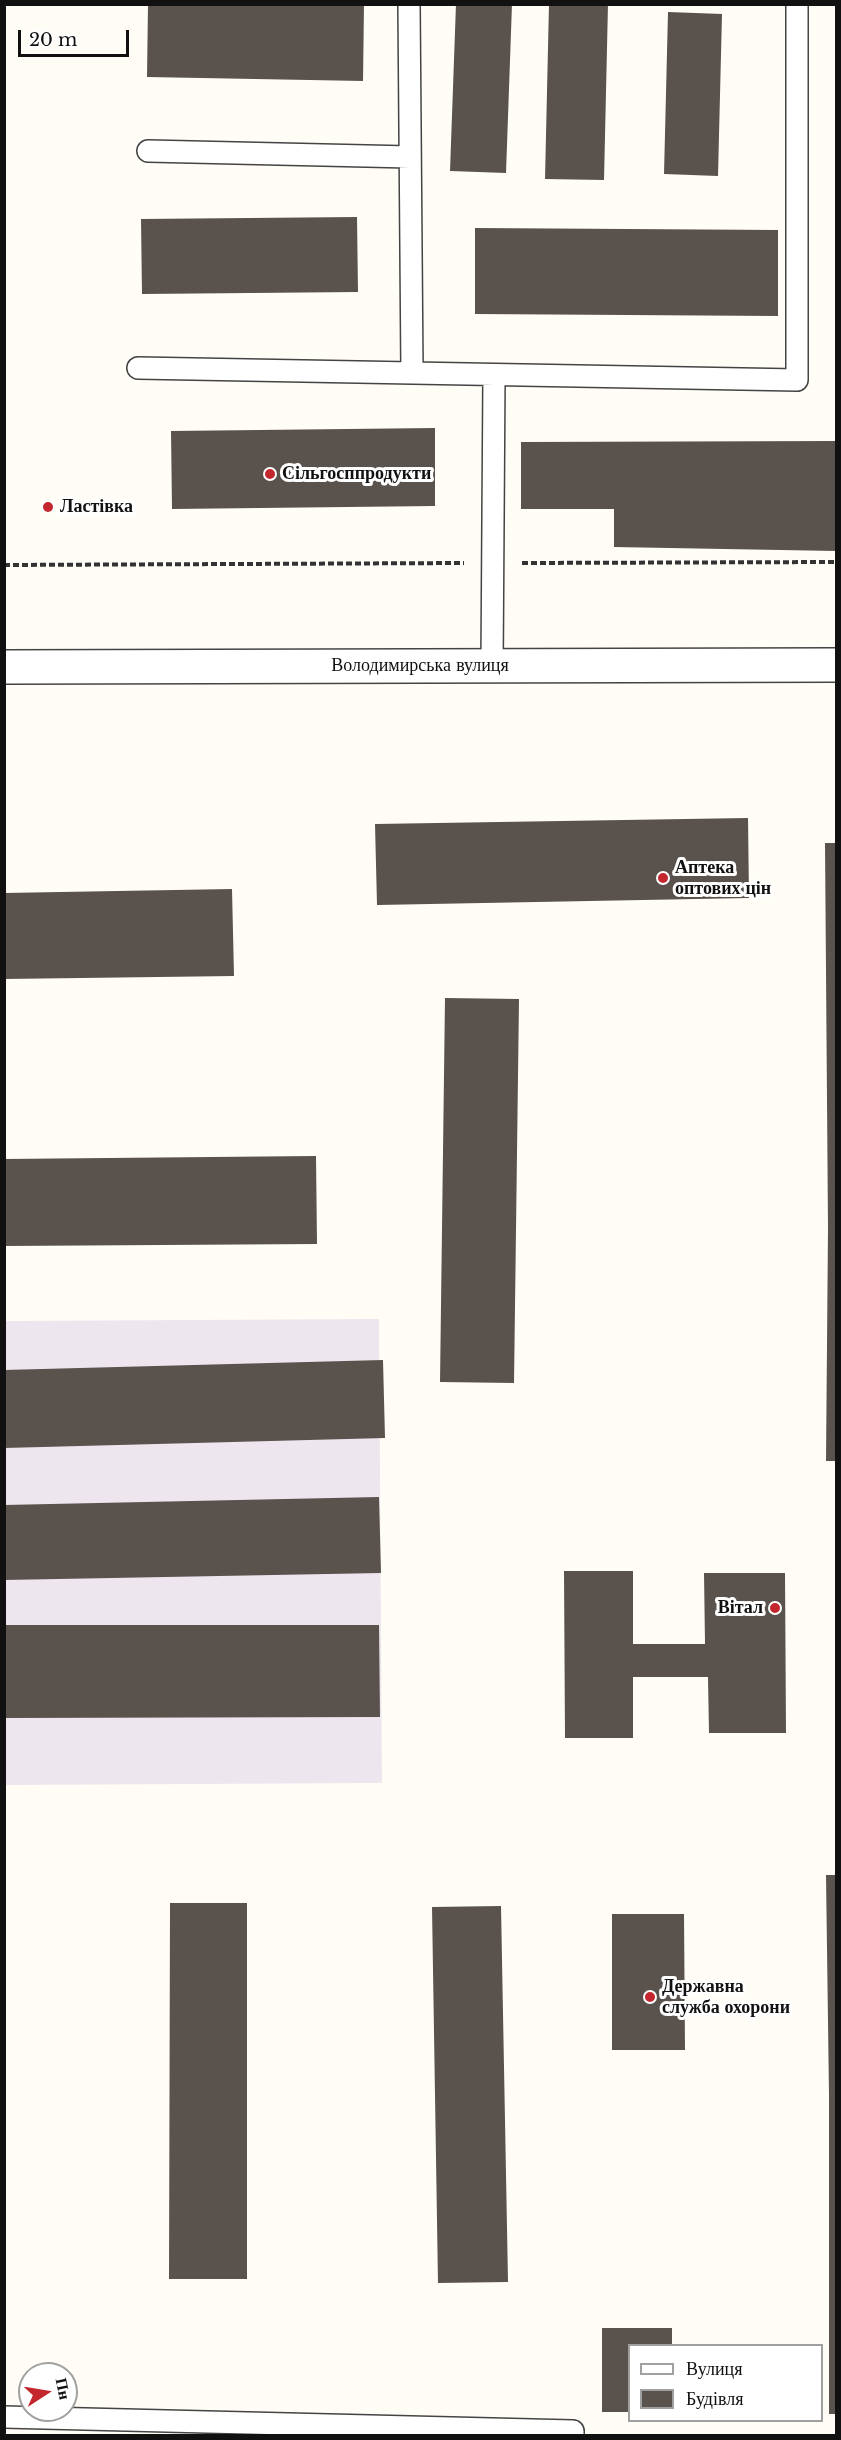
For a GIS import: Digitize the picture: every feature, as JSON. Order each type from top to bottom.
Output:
[{"type":"street","name":"Володимирська вулиця","points":[[4,667],[837,665]]},
{"type":"lane","points":[[409,4],[412,373]]},
{"type":"lane","points":[[138,368],[797,380],[797,4]]},
{"type":"lane","points":[[148,151],[410,157]]},
{"type":"lane","points":[[492,666],[494,375]]},
{"type":"lane","points":[[4,2417],[573,2431],[573,2436]]},
{"type":"path","points":[[4,565],[837,562]]},
{"type":"shaded area","points":[[379,1319],[382,1783],[5,1785],[4,1321]]},
{"type":"building","points":[[148,4],[364,4],[363,81],[147,77]]},
{"type":"building","points":[[456,4],[512,4],[506,173],[450,171]]},
{"type":"building","points":[[549,4],[608,4],[604,180],[545,179]]},
{"type":"building","points":[[668,12],[722,14],[718,176],[664,174]]},
{"type":"building","points":[[357,217],[358,292],[142,294],[141,219]]},
{"type":"building","points":[[475,228],[778,230],[778,316],[475,314]]},
{"type":"building","points":[[435,428],[435,506],[172,509],[171,431]]},
{"type":"building","points":[[836,441],[836,551],[614,547],[614,509],[521,509],[521,442]]},
{"type":"building","points":[[748,818],[749,898],[377,905],[375,824]]},
{"type":"building","points":[[825,843],[836,843],[836,1461],[826,1461],[828,1228]]},
{"type":"building","points":[[232,889],[234,976],[4,979],[4,893]]},
{"type":"building","points":[[445,998],[519,999],[514,1383],[440,1382]]},
{"type":"building","points":[[316,1156],[317,1244],[4,1246],[4,1159]]},
{"type":"building","points":[[383,1360],[385,1438],[4,1448],[4,1370]]},
{"type":"building","points":[[379,1497],[381,1573],[4,1580],[4,1505]]},
{"type":"building","points":[[564,1571],[633,1571],[633,1644],[705,1644],[704,1573],[785,1573],[786,1733],[709,1733],[708,1677],[633,1677],[633,1738],[565,1738]]},
{"type":"building","points":[[4,1625],[379,1625],[380,1717],[4,1718]]},
{"type":"building","points":[[826,1875],[836,1875],[836,2414],[829,2414]]},
{"type":"building","points":[[170,1903],[247,1903],[247,2279],[169,2279]]},
{"type":"building","points":[[501,1906],[508,2282],[438,2283],[432,1907]]},
{"type":"building","points":[[612,1914],[684,1914],[685,2050],[612,2050]]},
{"type":"building","points":[[602,2328],[672,2328],[672,2344],[628,2344],[628,2412],[602,2412]]},
{"type":"place","name":"Сільгосппродукти","points":[[270,474]]},
{"type":"place","name":"Ластівка","points":[[48,507]]},
{"type":"place","name":"Аптека оптових цін","points":[[663,878]]},
{"type":"place","name":"Вітал","points":[[775,1608]]},
{"type":"place","name":"Державна служба охорони","points":[[650,1997]]}]
